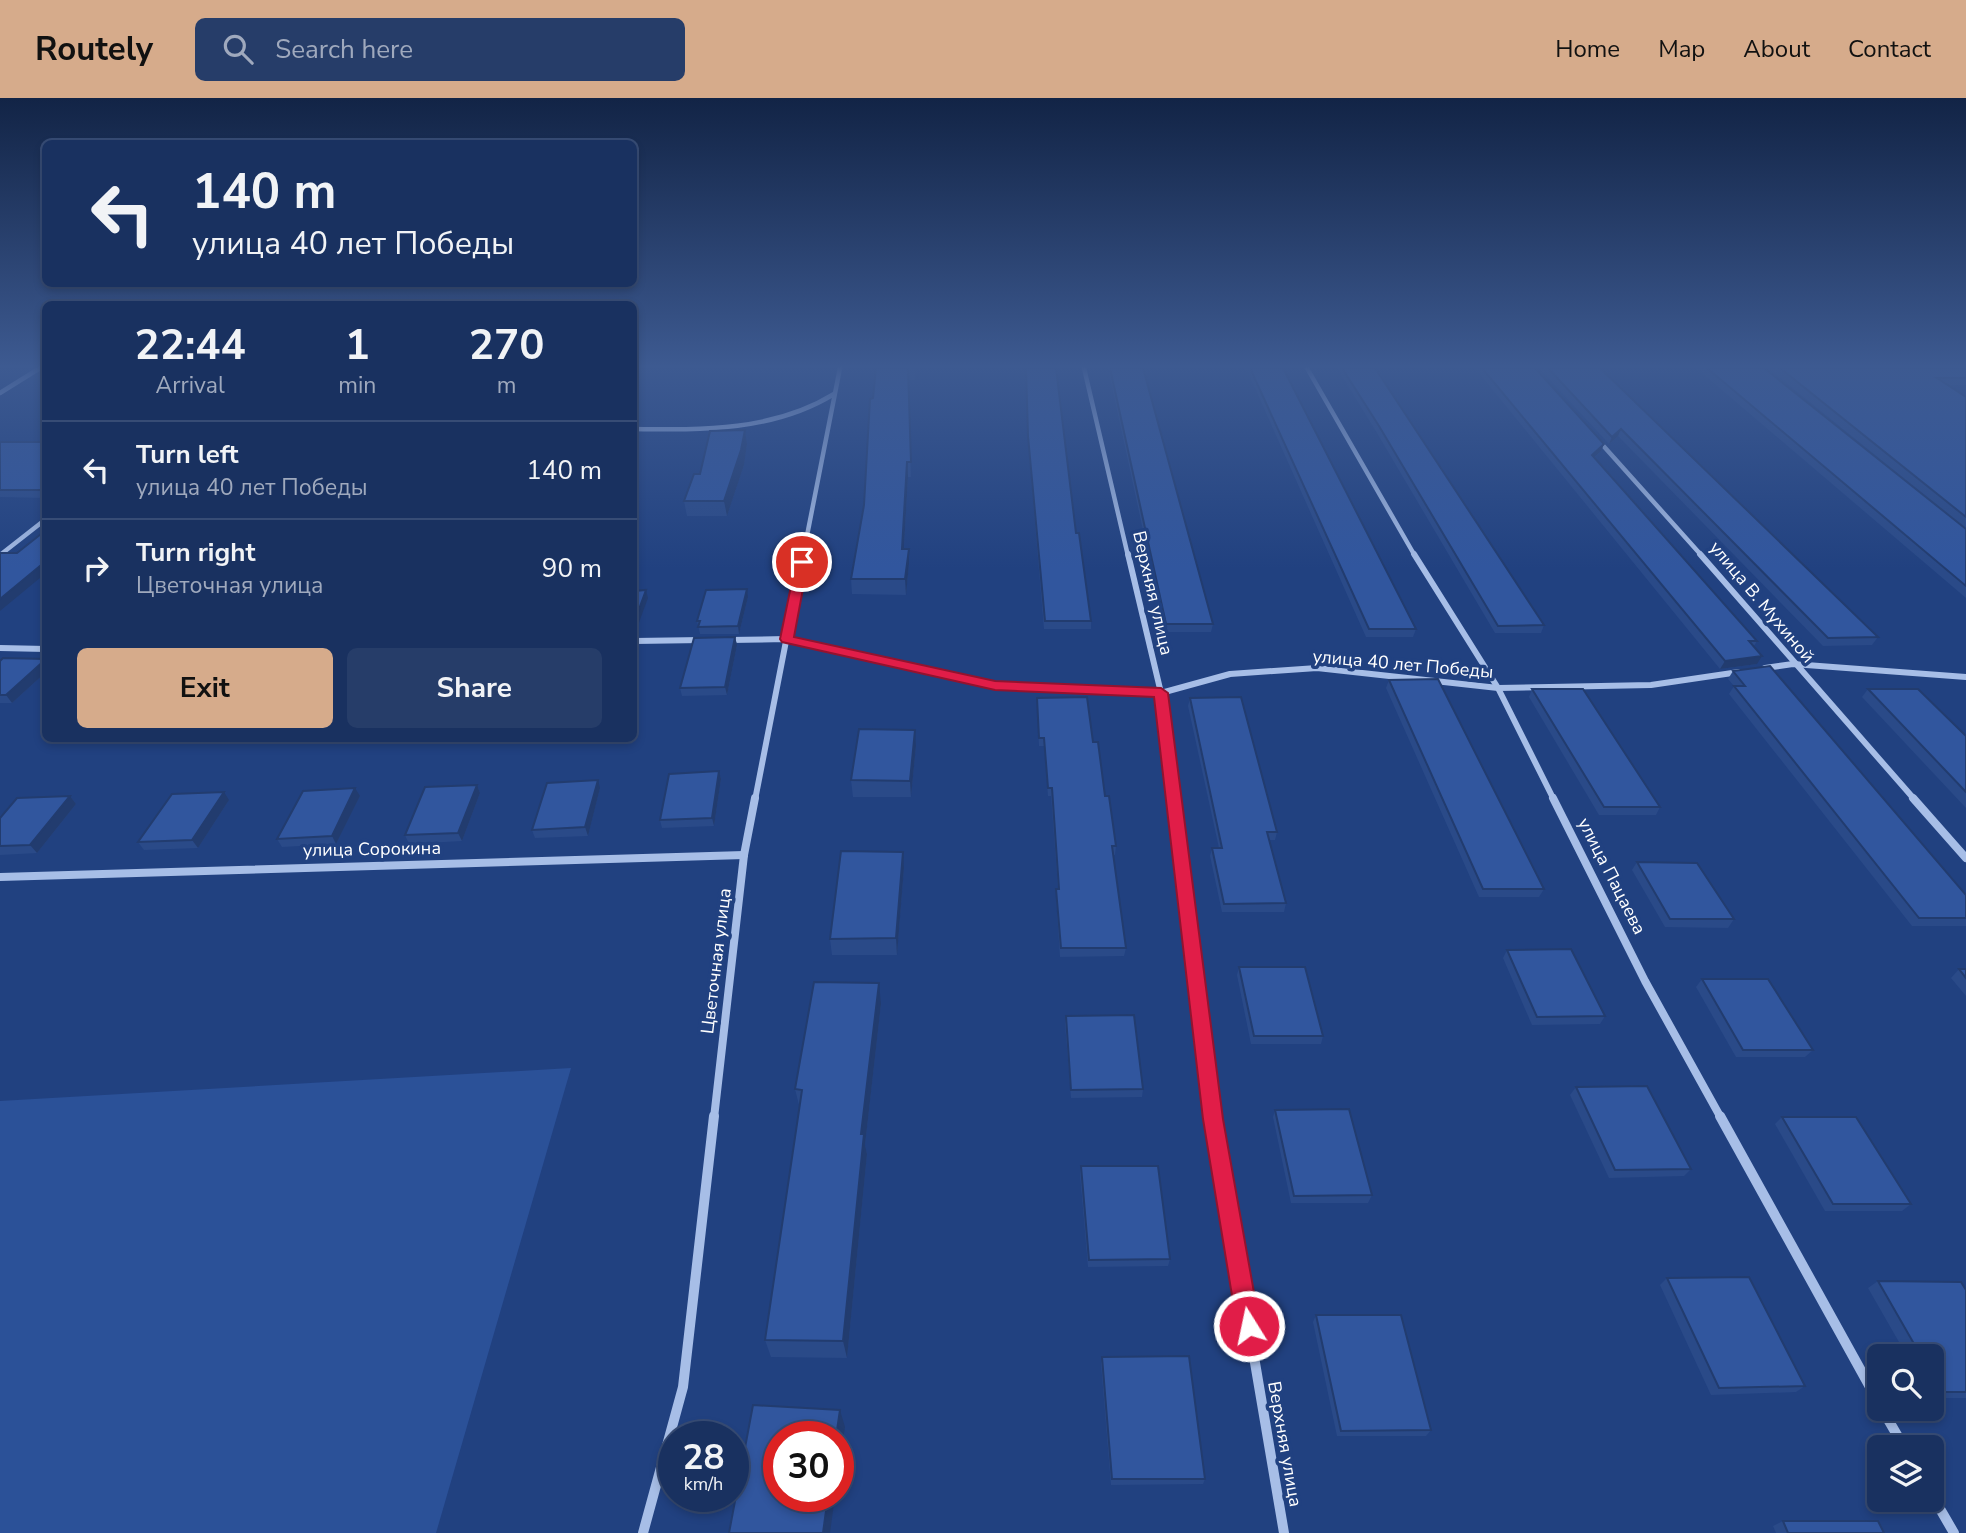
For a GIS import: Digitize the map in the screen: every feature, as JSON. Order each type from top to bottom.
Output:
[{"type":"street","name":"Цветочная улица","points":[[643,1533],[683,1387],[744,855],[826,435]]},
{"type":"street","name":"Верхняя улица","points":[[1100,435],[1161,693],[1213,1119],[1284,1533]]},
{"type":"street","name":"улица Пацаева","points":[[1345,435],[1398,529],[1498,688],[1645,981],[1867,1382]]},
{"type":"street","name":"улица В. Мухиной","points":[[1597,438],[1721,575],[1793,664],[1966,858]]},
{"type":"street","points":[[0,555],[42,522]]},
{"type":"street","name":"улица 40 лет Победы","points":[[637,641],[786,639],[995,685],[1161,693],[1230,674],[1317,668],[1498,688],[1651,685],[1741,671]]},
{"type":"street","points":[[0,648],[42,649]]},
{"type":"street","points":[[1754,670],[1793,664],[1966,677]]},
{"type":"street","name":"улица Сорокина","points":[[0,877],[744,855]]},
{"type":"street","points":[[1942,1512],[1954,1533]]},
{"type":"shaded area","points":[[571,1068],[436,1533],[0,1533],[0,1101]]},
{"type":"building","points":[[709,435],[744,435],[724,501],[684,501],[694,474],[700,474]]},
{"type":"building","points":[[868,435],[910,435],[911,462],[907,462],[902,549],[909,549],[905,579],[851,579],[864,505]]},
{"type":"building","points":[[1064,435],[1076,533],[1079,533],[1091,621],[1045,621],[1028,436]]},
{"type":"building","points":[[1125,435],[1161,435],[1213,624],[1166,624]]},
{"type":"building","points":[[1281,435],[1317,435],[1416,629],[1369,629]]},
{"type":"building","points":[[1384,435],[1419,435],[1544,625],[1498,626]]},
{"type":"building","points":[[1538,435],[1596,435],[1604,444],[1592,455],[1757,641],[1749,641],[1762,656],[1725,661]]},
{"type":"building","points":[[1627,435],[1669,435],[1878,637],[1828,638]]},
{"type":"building","points":[[1787,435],[1848,435],[1966,529],[1966,586]]},
{"type":"building","points":[[1864,435],[1966,435],[1966,517]]},
{"type":"building","points":[[0,442],[42,442],[42,490],[0,490]]},
{"type":"building","points":[[42,533],[42,564],[0,599],[0,553],[17,553]]},
{"type":"building","points":[[747,589],[738,626],[698,627],[700,621],[697,621],[706,590]]},
{"type":"building","points":[[646,590],[637,615],[637,591]]},
{"type":"building","points":[[735,637],[725,687],[680,688],[694,638]]},
{"type":"building","points":[[3,658],[42,659],[42,663],[6,695],[0,695],[0,661]]},
{"type":"building","points":[[1770,666],[1966,895],[1966,918],[1919,918],[1734,686],[1745,686],[1733,671]]},
{"type":"building","points":[[1438,679],[1544,889],[1483,889],[1389,680]]},
{"type":"building","points":[[1532,689],[1583,689],[1660,807],[1604,807]]},
{"type":"building","points":[[1868,689],[1918,689],[1966,736],[1966,792]]},
{"type":"building","points":[[1087,697],[1093,742],[1098,742],[1105,796],[1109,796],[1116,846],[1112,846],[1126,948],[1061,948],[1052,788],[1048,788],[1044,738],[1039,738],[1037,698]]},
{"type":"building","points":[[1241,697],[1277,832],[1267,832],[1286,903],[1224,904],[1212,848],[1222,848],[1190,698]]},
{"type":"building","points":[[859,729],[915,730],[910,781],[851,780]]},
{"type":"building","points":[[719,771],[712,818],[660,820],[669,774]]},
{"type":"building","points":[[598,780],[585,827],[532,830],[547,783]]},
{"type":"building","points":[[477,785],[458,833],[405,835],[425,787]]},
{"type":"building","points":[[355,788],[332,836],[277,839],[303,791]]},
{"type":"building","points":[[224,792],[192,840],[138,842],[172,794]]},
{"type":"building","points":[[70,796],[30,845],[0,846],[0,818],[17,798]]},
{"type":"building","points":[[841,851],[903,852],[896,938],[830,939]]},
{"type":"building","points":[[1637,862],[1697,863],[1734,919],[1670,919]]},
{"type":"building","points":[[1571,949],[1605,1016],[1537,1017],[1507,950]]},
{"type":"building","points":[[1239,967],[1305,967],[1323,1036],[1254,1036]]},
{"type":"building","points":[[1959,969],[1966,969],[1966,978]]},
{"type":"building","points":[[1702,979],[1768,979],[1813,1050],[1743,1050]]},
{"type":"building","points":[[814,982],[879,983],[861,1134],[864,1134],[843,1341],[765,1340],[802,1090],[795,1089]]},
{"type":"building","points":[[1134,1015],[1143,1089],[1071,1090],[1066,1016]]},
{"type":"building","points":[[1647,1086],[1691,1169],[1615,1170],[1576,1087]]},
{"type":"building","points":[[1349,1109],[1372,1195],[1294,1196],[1275,1110]]},
{"type":"building","points":[[1782,1117],[1856,1117],[1911,1204],[1833,1204]]},
{"type":"building","points":[[1081,1166],[1158,1166],[1170,1259],[1089,1260]]},
{"type":"building","points":[[1749,1277],[1805,1386],[1719,1388],[1667,1278]]},
{"type":"building","points":[[1878,1281],[1961,1282],[1966,1290],[1966,1392],[1944,1392],[1944,1344],[1914,1344]]},
{"type":"building","points":[[1316,1315],[1401,1315],[1431,1430],[1341,1431]]},
{"type":"building","points":[[1189,1356],[1205,1479],[1112,1479],[1102,1357]]},
{"type":"building","points":[[753,1405],[840,1410],[838,1421],[763,1421],[763,1512],[826,1512],[823,1533],[729,1533],[733,1512],[749,1512],[749,1426]]},
{"type":"building","points":[[1783,1521],[1878,1521],[1884,1533],[1788,1533]]},
{"type":"route","points":[[802,562],[786,639],[995,685],[1161,693],[1213,1119],[1249,1326]]}]
